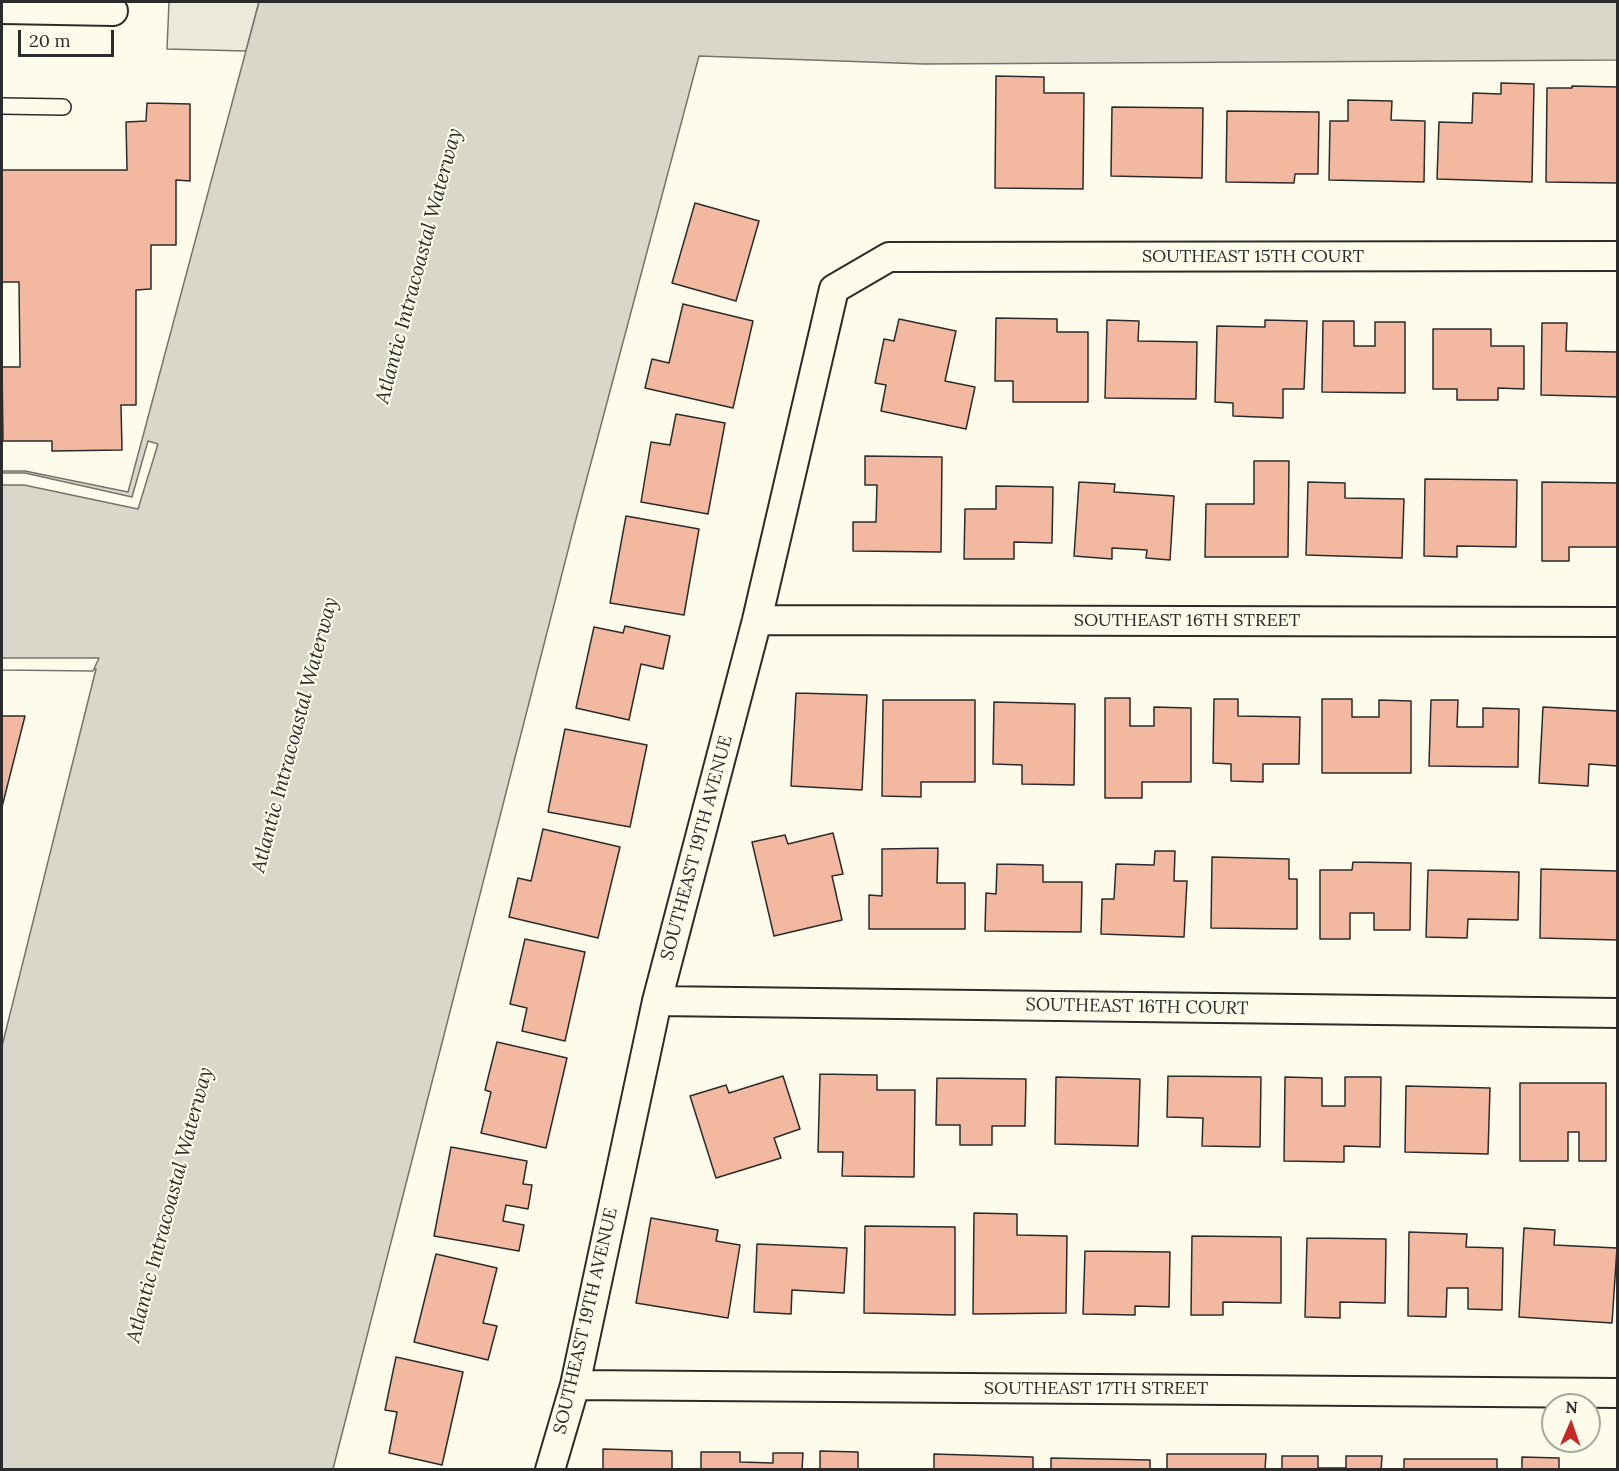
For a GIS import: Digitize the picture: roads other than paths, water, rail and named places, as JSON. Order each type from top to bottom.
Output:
[{"type":"street","points":[[2,9],[113,11]]},
{"type":"street","name":"SOUTHEAST 15TH COURT","points":[[889,257],[1617,256]]},
{"type":"street","name":"SOUTHEAST 19TH AVENUE","points":[[550,1470],[575,1385],[657,1001],[757,620],[834,289],[889,257]]},
{"type":"street","name":"SOUTHEAST 16TH STREET","points":[[757,620],[1617,622]]},
{"type":"street","name":"SOUTHEAST 16TH COURT","points":[[657,1001],[1617,1013]]},
{"type":"street","name":"SOUTHEAST 17TH STREET","points":[[575,1385],[1617,1393]]},
{"type":"lane","points":[[2,106],[63,107]]},
{"type":"water","name":"Atlantic Intracoastal Waterway","points":[[259,2],[1617,2],[1617,60],[924,64],[699,56],[575,523],[333,1469],[2,1469],[2,1046],[96,669],[2,668],[2,471],[25,471],[128,492]]}]
